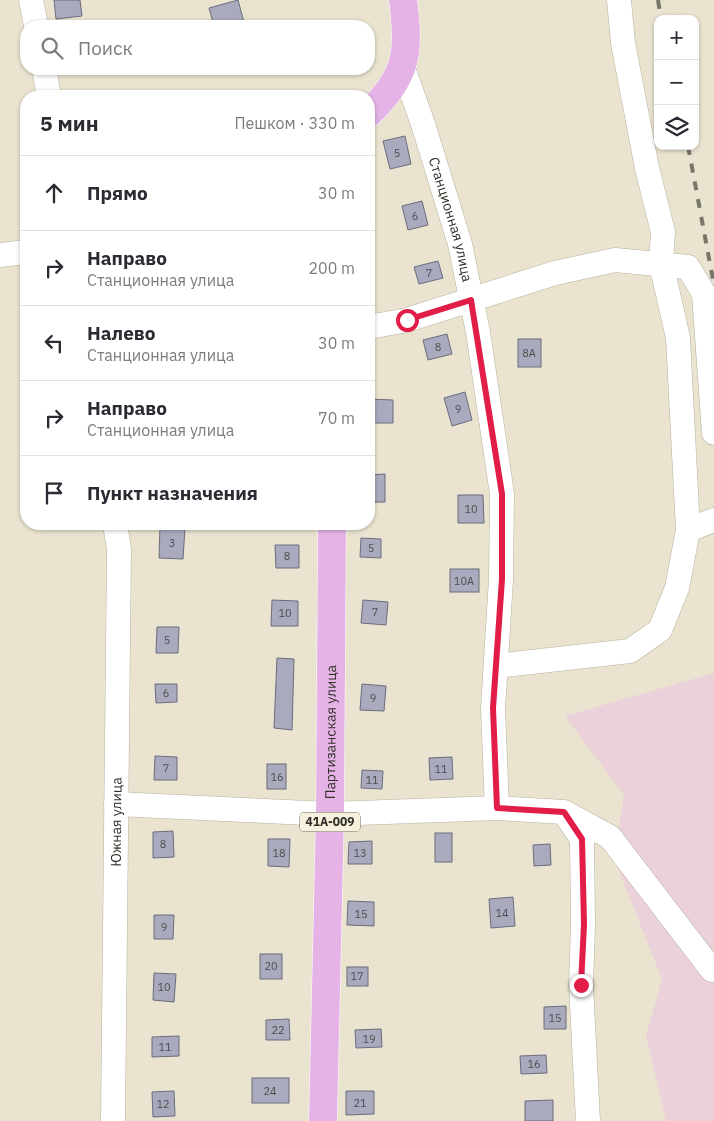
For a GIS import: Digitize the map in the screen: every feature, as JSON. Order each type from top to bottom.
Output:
[{"type":"main road","name":"Станционная улица","points":[[403,0],[406,23],[403,68]]},
{"type":"main road","points":[[375,107],[389,94],[403,68]]},
{"type":"main road","name":"Партизанская улица","points":[[323,1121],[330,814],[332,530]]},
{"type":"street","points":[[31,0],[35,20]]},
{"type":"street","points":[[496,666],[630,651],[660,630],[677,588],[688,530],[679,347],[661,263],[663,232],[647,168],[623,43],[619,0]]},
{"type":"street","name":"Станционная улица","points":[[403,68],[423,124],[460,244],[471,300],[502,494],[502,579],[493,708],[497,808]]},
{"type":"street","points":[[45,75],[48,90]]},
{"type":"street","points":[[0,255],[20,253]]},
{"type":"street","points":[[375,326],[407,320],[555,273],[615,260],[688,267],[704,294],[714,434]]},
{"type":"street","points":[[679,347],[710,379]]},
{"type":"street","points":[[688,530],[714,520]]},
{"type":"street","name":"Южная улица","points":[[113,1121],[119,549],[116,530]]},
{"type":"street","points":[[116,804],[330,814],[497,808],[564,812],[610,837],[712,970]]},
{"type":"street","points":[[564,812],[582,839],[584,924],[581,985],[588,1121]]},
{"type":"shaded area","points":[[714,673],[714,1121],[666,1121],[646,1036],[662,979],[614,858],[624,795],[565,716]]},
{"type":"building","points":[[54,0],[80,0],[82,16],[56,19]]},
{"type":"building","points":[[238,0],[243,20],[212,20],[209,8]]},
{"type":"building","points":[[405,136],[411,164],[390,169],[383,141]]},
{"type":"building","points":[[422,201],[428,225],[408,230],[402,206]]},
{"type":"building","points":[[438,261],[443,278],[419,284],[414,267]]},
{"type":"building","points":[[447,334],[452,354],[428,360],[423,340]]},
{"type":"building","points":[[518,339],[541,339],[541,367],[518,367]]},
{"type":"building","points":[[465,392],[472,420],[452,426],[444,398]]},
{"type":"building","points":[[375,399],[393,400],[393,423],[375,423]]},
{"type":"building","points":[[385,474],[385,502],[375,502],[375,475]]},
{"type":"building","points":[[458,495],[483,495],[484,523],[458,523]]},
{"type":"building","points":[[160,530],[185,530],[183,559],[159,558]]},
{"type":"building","points":[[361,538],[381,539],[381,558],[360,557]]},
{"type":"building","points":[[275,545],[299,545],[299,568],[276,568]]},
{"type":"building","points":[[450,569],[479,569],[479,592],[450,592]]},
{"type":"building","points":[[272,600],[298,601],[298,626],[271,626]]},
{"type":"building","points":[[363,600],[388,602],[386,625],[361,623]]},
{"type":"building","points":[[157,627],[179,627],[178,653],[156,653]]},
{"type":"building","points":[[277,658],[294,659],[292,730],[274,728]]},
{"type":"building","points":[[155,684],[177,684],[177,702],[156,703]]},
{"type":"building","points":[[362,684],[386,686],[384,711],[360,710]]},
{"type":"building","points":[[155,756],[177,757],[177,780],[154,780]]},
{"type":"building","points":[[452,757],[453,779],[430,780],[429,758]]},
{"type":"building","points":[[267,764],[286,764],[286,789],[267,789]]},
{"type":"building","points":[[362,770],[383,771],[382,789],[361,788]]},
{"type":"building","points":[[173,831],[174,857],[153,858],[153,832]]},
{"type":"building","points":[[435,833],[452,833],[452,862],[435,862]]},
{"type":"building","points":[[268,839],[290,839],[289,867],[268,866]]},
{"type":"building","points":[[372,841],[372,864],[348,864],[349,842]]},
{"type":"building","points":[[550,844],[551,865],[534,866],[533,845]]},
{"type":"building","points":[[513,897],[515,926],[491,928],[489,899]]},
{"type":"building","points":[[348,901],[374,902],[374,926],[347,925]]},
{"type":"building","points":[[154,915],[174,915],[173,939],[154,939]]},
{"type":"building","points":[[260,954],[282,954],[282,979],[260,979]]},
{"type":"building","points":[[347,967],[368,967],[368,986],[347,986]]},
{"type":"building","points":[[154,973],[176,974],[174,1002],[153,1000]]},
{"type":"building","points":[[566,1006],[566,1029],[544,1029],[544,1007]]},
{"type":"building","points":[[289,1019],[290,1040],[266,1040],[266,1020]]},
{"type":"building","points":[[381,1029],[382,1047],[356,1048],[355,1030]]},
{"type":"building","points":[[179,1036],[179,1056],[152,1057],[152,1037]]},
{"type":"building","points":[[546,1055],[547,1073],[521,1074],[520,1056]]},
{"type":"building","points":[[252,1078],[289,1078],[289,1103],[252,1103]]},
{"type":"building","points":[[174,1091],[175,1116],[153,1117],[152,1092]]},
{"type":"building","points":[[346,1091],[374,1091],[374,1114],[346,1115]]},
{"type":"building","points":[[553,1100],[553,1121],[525,1121],[525,1101]]},
{"type":"railway","points":[[658,0],[660,15]]},
{"type":"railway","points":[[689,150],[714,285]]},
{"type":"route","points":[[407,320],[471,300],[478,332],[502,494],[502,579],[493,708],[497,808],[564,812],[582,839],[584,924],[581,985]]}]
